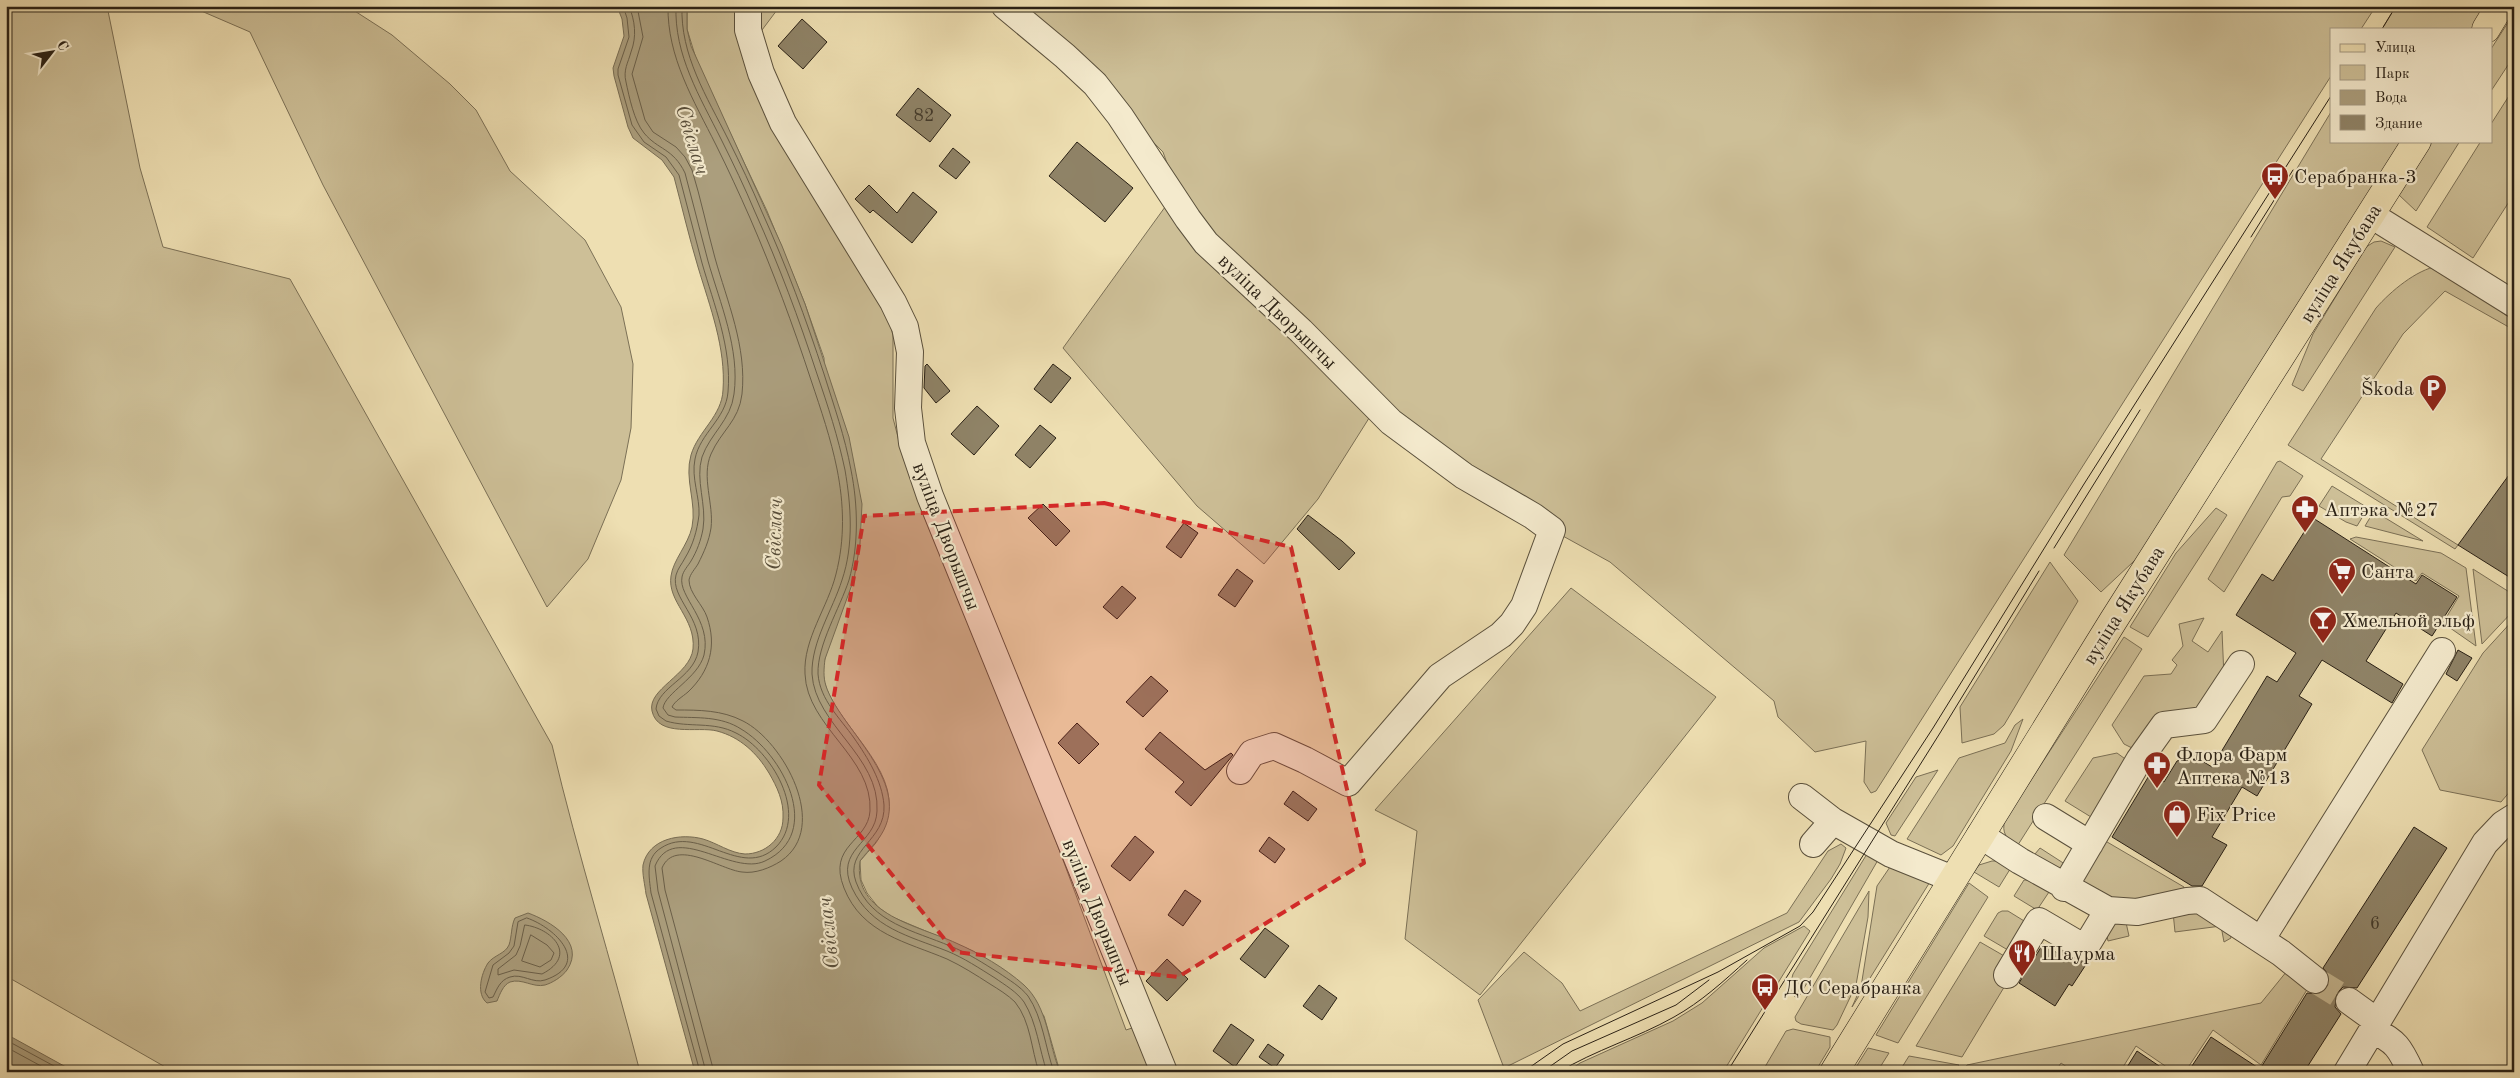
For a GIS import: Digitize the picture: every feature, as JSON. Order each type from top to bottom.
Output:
[{"type":"main road","points":[[2487,28],[2500,6]]},
{"type":"main road","name":"вуліца Якубава","points":[[1834,1072],[2124,604],[2372,215],[2416,142]]},
{"type":"street","name":"вуліца Дворышчы","points":[[748,6],[750,36],[761,73],[783,123],[892,302],[905,328],[910,352],[908,408],[912,442],[930,496],[1164,1072]]},
{"type":"street","name":"вуліца Дворышчы","points":[[1005,6],[1065,56],[1095,84],[1120,116],[1206,243],[1301,331],[1391,422],[1464,476],[1533,516],[1552,530],[1524,606],[1512,624],[1501,635],[1440,676],[1348,783],[1274,746],[1252,753],[1240,771]]},
{"type":"street","points":[[2372,215],[2514,304]]},
{"type":"street","points":[[2261,940],[2442,651]]},
{"type":"street","points":[[2064,888],[2139,760],[2164,724],[2204,720],[2241,664]]},
{"type":"street","points":[[1802,797],[1833,821],[1890,854],[1953,879]]},
{"type":"street","points":[[2347,1072],[2485,843],[2503,824],[2514,816]]},
{"type":"street","points":[[2046,817],[2090,844]]},
{"type":"street","points":[[1813,844],[1833,821]]},
{"type":"street","points":[[1980,836],[2064,888],[2108,910],[2137,912],[2187,900],[2200,900],[2261,940],[2315,980]]},
{"type":"street","points":[[2007,975],[2039,921],[2048,924],[2085,948],[2108,910]]},
{"type":"street","points":[[2349,1001],[2401,1050],[2410,1072]]},
{"type":"highlighted area","points":[[1104,503],[1291,547],[1364,863],[1178,977],[955,952],[819,785],[864,516]]},
{"type":"green space","points":[[6,6],[107,6],[140,168],[163,247],[290,279],[552,745],[640,1072],[174,1072],[6,976]]},
{"type":"green space","points":[[198,6],[347,6],[392,35],[450,84],[476,110],[510,171],[585,240],[621,307],[633,364],[631,428],[621,480],[588,559],[547,607],[323,185],[250,32],[199,10]]},
{"type":"green space","points":[[687,6],[780,6],[750,46],[884,302],[893,335],[893,418],[909,471],[986,652],[1126,1030],[1138,1026],[1155,1072],[1060,1072],[1044,1016],[1011,975],[973,951],[890,916],[878,907],[867,893],[861,880],[860,861],[880,837],[889,808],[887,790],[881,772],[834,704],[826,688],[823,672],[824,661],[830,642],[824,358],[805,304],[767,211],[698,65],[687,29]]},
{"type":"green space","points":[[1007,6],[2376,6],[2362,28],[2330,28],[2330,78],[1876,791],[1871,793],[1864,782],[1866,741],[1815,752],[1778,717],[1774,701],[1610,562],[1552,530],[1371,415],[1318,499],[1264,564],[1197,506],[1063,348],[1173,196],[1182,205],[1163,152],[1068,56]]},
{"type":"green space","points":[[2396,6],[2486,6],[2472,28],[2383,28]]},
{"type":"green space","points":[[2514,13],[2514,56],[2492,89],[2492,47]]},
{"type":"green space","points":[[2514,88],[2514,194],[2473,258],[2427,227],[2480,142],[2492,142],[2492,122]]},
{"type":"green space","points":[[2330,114],[2330,142],[2400,142],[2148,548],[2101,592],[2064,555]]},
{"type":"green space","points":[[2432,142],[2459,142],[2416,211],[2399,195]]},
{"type":"green space","points":[[2381,241],[2395,247],[2303,391],[2292,385],[2313,334],[2366,247],[2374,242]]},
{"type":"green space","points":[[2438,266],[2514,321],[2514,330],[2445,291],[2403,334],[2321,459],[2458,545],[2455,549],[2288,445],[2376,308],[2404,282],[2421,272]]},
{"type":"green space","points":[[2280,461],[2303,476],[2290,496],[2282,497],[2224,592],[2208,579],[2277,462]]},
{"type":"green space","points":[[2332,486],[2368,508],[2357,526],[2346,522],[2319,506]]},
{"type":"green space","points":[[2216,508],[2227,515],[2148,637],[2130,627],[2176,553]]},
{"type":"green space","points":[[2374,511],[2423,541],[2365,526]]},
{"type":"green space","points":[[2356,537],[2441,553],[2466,568],[2476,646],[2443,623],[2459,596],[2422,573],[2416,581],[2350,539]]},
{"type":"green space","points":[[2050,562],[2078,601],[2004,725],[1994,734],[1962,743],[1960,707]]},
{"type":"green space","points":[[2473,569],[2514,595],[2514,610],[2482,644]]},
{"type":"green space","points":[[1571,588],[1716,697],[1480,995],[1405,939],[1417,831],[1375,810]]},
{"type":"green space","points":[[2204,618],[2192,641],[2208,652],[2222,631],[2224,677],[2206,708],[2134,749],[2124,744],[2112,725],[2144,676],[2171,674],[2177,665],[2172,660],[2183,646],[2179,624]]},
{"type":"green space","points":[[2514,619],[2512,789],[2501,802],[2440,790],[2422,750],[2483,653]]},
{"type":"green space","points":[[2124,637],[2142,649],[2016,848],[2004,832],[2005,820]]},
{"type":"green space","points":[[2023,719],[2011,751],[1953,846],[1941,855],[1907,839],[1959,758],[2005,743],[2015,725]]},
{"type":"green space","points":[[2117,753],[2128,761],[2091,817],[2065,801],[2093,758]]},
{"type":"green space","points":[[1938,770],[1895,836],[1891,835],[1886,823],[1916,777]]},
{"type":"green space","points":[[2102,839],[2184,887],[2182,895],[2123,908],[2081,880]]},
{"type":"green space","points":[[1841,844],[1846,848],[1840,864],[1799,922],[1504,1068],[1478,1000],[1524,952],[1562,983],[1580,1011],[1787,913],[1828,851]]},
{"type":"green space","points":[[2040,848],[2071,868],[2066,876],[2035,861],[2035,854]]},
{"type":"green space","points":[[1870,849],[1878,860],[1800,995],[1795,997],[1789,989],[1793,974]]},
{"type":"green space","points":[[1999,861],[2012,866],[1999,887],[1974,872],[1979,865]]},
{"type":"green space","points":[[1892,864],[1933,877],[1852,1007],[1861,987],[1877,886]]},
{"type":"green space","points":[[2024,880],[2030,880],[2049,892],[2037,910],[2014,896]]},
{"type":"green space","points":[[1969,883],[1988,897],[1898,1043],[1876,1035]]},
{"type":"green space","points":[[1869,891],[1868,917],[1856,985],[1837,1025],[1833,1030],[1801,1024],[1796,1021],[1795,1017]]},
{"type":"green space","points":[[2194,910],[2218,921],[2230,932],[2231,938],[2224,942],[2221,926],[2175,932],[2173,912]]},
{"type":"green space","points":[[2008,911],[2029,924],[2013,953],[1984,936],[1998,913]]},
{"type":"green space","points":[[2125,918],[2129,936],[2108,941],[2107,923]]},
{"type":"green space","points":[[1804,926],[1810,931],[1723,1072],[1567,1072],[1580,1063],[1673,1021],[1702,1003],[1764,948]]},
{"type":"green space","points":[[1980,942],[2006,957],[2006,984],[1962,1057],[1916,1046]]},
{"type":"green space","points":[[2287,971],[2308,988],[2261,1065],[2213,1030],[2185,1072],[2174,1072],[2136,1046],[2120,1072],[2074,1072],[2061,1063],[2055,1072],[1963,1072],[1967,1065],[2261,1003]]},
{"type":"green space","points":[[1793,1029],[1830,1037],[1830,1047],[1815,1072],[1762,1072],[1786,1031]]},
{"type":"green space","points":[[1868,1048],[1889,1053],[1877,1072],[1853,1072]]},
{"type":"green space","points":[[1909,1056],[1959,1065],[1954,1072],[1899,1072]]},
{"type":"water","name":"Свіслач","points":[[617,6],[687,6],[687,29],[691,46],[782,246],[805,304],[849,437],[862,504],[860,544],[854,579],[825,659],[824,679],[833,701],[879,770],[886,788],[889,807],[886,825],[878,839],[860,861],[860,879],[867,894],[877,906],[892,916],[974,951],[1024,985],[1032,994],[1043,1015],[1060,1072],[695,1072],[646,894],[643,865],[646,856],[659,843],[676,837],[703,839],[739,853],[745,854],[759,851],[766,848],[776,839],[782,826],[783,812],[779,794],[772,778],[759,759],[747,747],[733,737],[717,731],[670,728],[662,725],[652,711],[652,703],[656,696],[685,667],[693,649],[693,638],[690,628],[673,594],[671,576],[692,527],[693,509],[689,473],[691,455],[694,446],[719,408],[722,399],[723,374],[720,343],[674,177],[662,160],[633,138],[628,127],[613,68],[624,36],[622,19]]},
{"type":"water","points":[[528,913],[546,921],[563,934],[572,950],[572,960],[565,973],[551,983],[541,986],[519,981],[510,982],[504,987],[497,1001],[487,1003],[481,989],[485,968],[490,960],[502,953],[509,945],[515,918]]},
{"type":"water","points":[[6,1034],[75,1072],[6,1072]]},
{"type":"building","points":[[802,19],[827,42],[803,69],[778,46]]},
{"type":"building","points":[[918,88],[951,115],[930,142],[896,115]]},
{"type":"building","points":[[1077,142],[1133,188],[1105,222],[1049,176]]},
{"type":"building","points":[[953,148],[970,162],[956,179],[939,166]]},
{"type":"building","points":[[869,185],[897,213],[913,192],[937,212],[912,243],[873,210],[870,213],[855,199]]},
{"type":"building","points":[[927,364],[950,391],[936,403],[924,388],[925,366]]},
{"type":"building","points":[[1053,364],[1071,378],[1051,403],[1034,389]]},
{"type":"building","points":[[977,406],[999,426],[974,455],[951,434]]},
{"type":"building","points":[[1040,425],[1056,438],[1030,468],[1015,455]]},
{"type":"building","points":[[2514,468],[2514,580],[2458,545]]},
{"type":"building","points":[[1043,504],[1070,531],[1056,546],[1028,518]]},
{"type":"building","points":[[1308,515],[1355,553],[1339,570],[1297,529]]},
{"type":"building","points":[[2313,518],[2416,584],[2422,575],[2457,597],[2432,636],[2396,613],[2366,661],[2403,684],[2392,703],[2322,660],[2299,696],[2312,704],[2257,796],[2242,787],[2212,837],[2227,845],[2202,886],[2192,886],[2112,837],[2150,774],[2164,782],[2177,761],[2194,756],[2212,767],[2267,676],[2277,682],[2296,653],[2236,615],[2262,574],[2273,581]]},
{"type":"building","points":[[1184,523],[1198,533],[1181,558],[1166,547]]},
{"type":"building","points":[[1237,569],[1253,581],[1235,607],[1218,595]]},
{"type":"building","points":[[1122,586],[1136,598],[1117,619],[1103,607]]},
{"type":"building","points":[[2458,650],[2472,658],[2457,681],[2446,674]]},
{"type":"building","points":[[1151,676],[1168,691],[1143,717],[1126,702]]},
{"type":"building","points":[[1077,723],[1099,744],[1079,764],[1058,743]]},
{"type":"building","points":[[1160,732],[1205,770],[1231,753],[1233,755],[1191,806],[1175,792],[1184,782],[1145,749]]},
{"type":"building","points":[[1293,791],[1317,809],[1308,821],[1284,804]]},
{"type":"building","points":[[2414,827],[2447,848],[2357,988],[2343,987],[2337,993],[2335,1007],[2341,1014],[2304,1072],[2188,1072],[2211,1037],[2260,1069],[2307,993],[2320,994],[2327,989],[2329,975],[2323,968]]},
{"type":"building","points":[[1135,836],[1154,852],[1130,881],[1111,866]]},
{"type":"building","points":[[1269,837],[1285,849],[1275,863],[1259,851]]},
{"type":"building","points":[[1185,890],[1201,901],[1183,926],[1168,915]]},
{"type":"building","points":[[1265,928],[1289,946],[1265,978],[1240,959]]},
{"type":"building","points":[[2043,944],[2059,954],[2061,951],[2077,961],[2087,963],[2072,986],[2069,984],[2055,1006],[2019,983]]},
{"type":"building","points":[[1167,959],[1188,979],[1167,1001],[1146,981]]},
{"type":"building","points":[[1319,985],[1337,998],[1322,1020],[1303,1006]]},
{"type":"building","points":[[1231,1024],[1254,1040],[1235,1067],[1213,1051]]},
{"type":"building","points":[[1268,1044],[1284,1055],[1275,1068],[1259,1057]]},
{"type":"building","points":[[2137,1051],[2168,1072],[2124,1072]]},
{"type":"tunnel","points":[[2315,980],[2349,1001]]},
{"type":"tram line","points":[[2383,28],[2396,6]]},
{"type":"tram line","points":[[1523,1072],[1563,1044],[1718,972],[1800,926],[1813,912],[1933,728],[2084,484],[2330,98]]},
{"type":"tram line","points":[[2251,237],[2293,170]]},
{"type":"tram line","points":[[2054,548],[2140,410]]},
{"type":"tram line","points":[[1727,1072],[1940,733],[2039,571]]},
{"type":"tram line","points":[[1559,1072],[1684,1011],[1712,991],[1747,960]]},
{"type":"tram line","points":[[1542,1072],[1572,1051],[1676,1005],[1709,980]]},
{"type":"place","name":"Серабранка-3","points":[[2275,200]]},
{"type":"place","name":"Škoda","points":[[2433,412]]},
{"type":"place","name":"Аптэка №27","points":[[2305,533]]},
{"type":"place","name":"Санта","points":[[2342,595]]},
{"type":"place","name":"Хмельной эльф","points":[[2323,644]]},
{"type":"place","name":"Флора Фарм Аптека №13","points":[[2157,789]]},
{"type":"place","name":"Fix Price","points":[[2177,838]]},
{"type":"place","name":"Шаурма","points":[[2022,977]]},
{"type":"place","name":"ДС Серабранка","points":[[1765,1011]]}]
